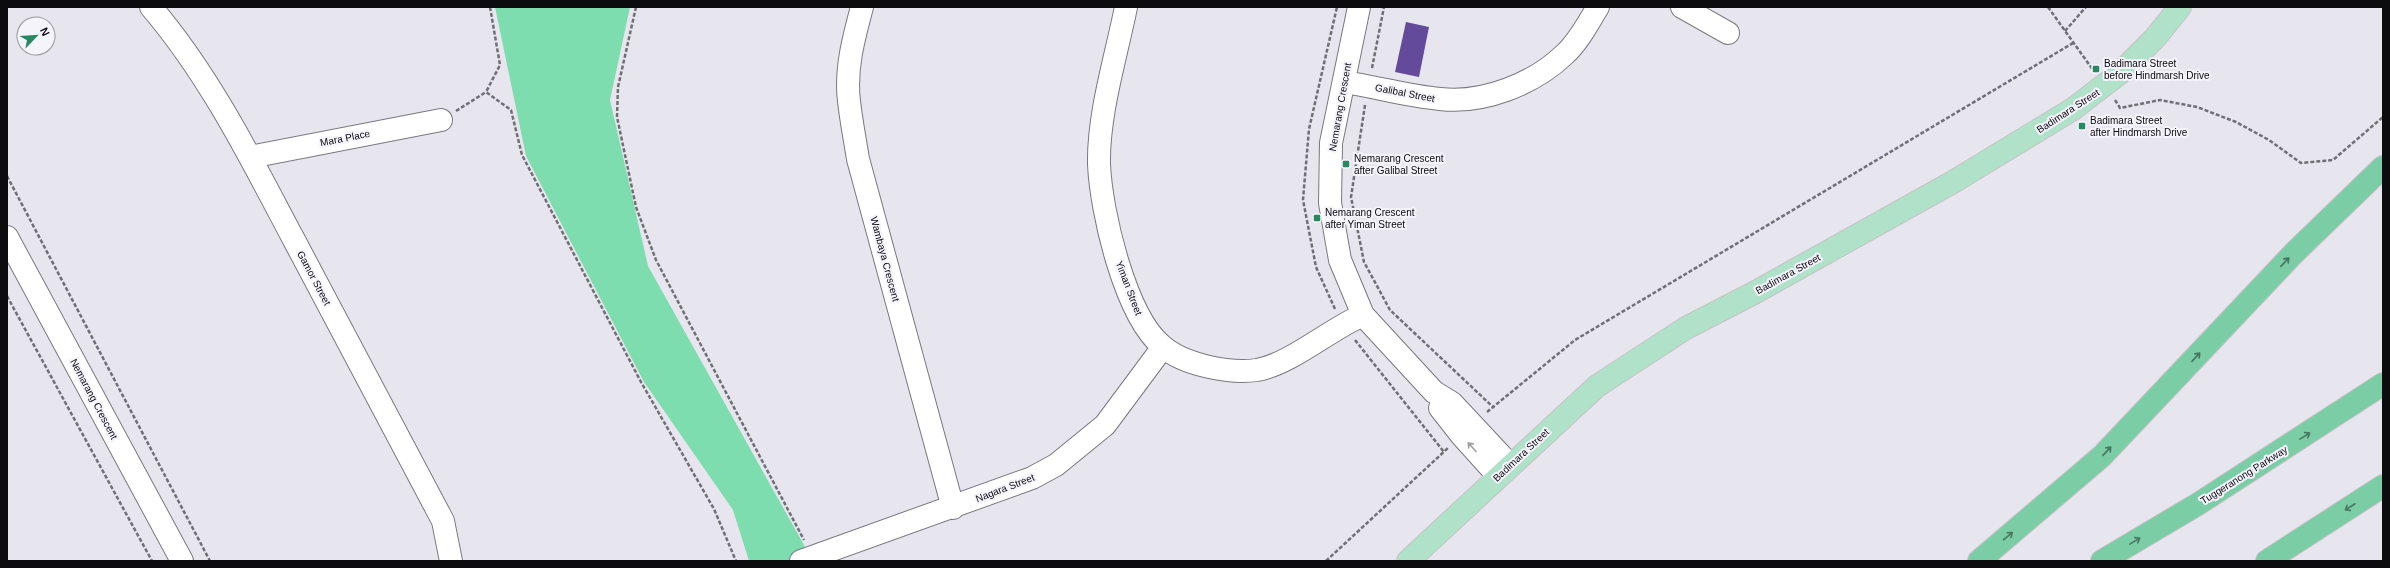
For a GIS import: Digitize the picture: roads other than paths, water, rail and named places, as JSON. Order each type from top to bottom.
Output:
[{"type":"highway","points":[[1979,561],[2102,456],[2294,253],[2383,167]]},
{"type":"highway","name":"Tuggeranong Parkway","points":[[2102,561],[2198,504],[2383,384]]},
{"type":"highway","points":[[2267,561],[2383,486]]},
{"type":"main road","name":"Badimara Street","points":[[1408,561],[1504,470],[1598,386],[1686,328],[1752,294],[1953,182],[2073,110],[2105,86],[2156,38],[2180,7]]},
{"type":"street","name":"Gamor Street","points":[[151,7],[171,30],[196,67],[250,157],[443,521],[451,561]]},
{"type":"street","name":"Wambaya Crescent","points":[[862,7],[849,66],[848,100],[858,159],[953,508]]},
{"type":"street","name":"Yiman Street","points":[[1126,7],[1101,140],[1101,189],[1115,249],[1135,306],[1147,329],[1163,347],[1182,357],[1214,368],[1244,371],[1258,370],[1284,360],[1342,324],[1363,314]]},
{"type":"street","name":"Nemarang Crescent","points":[[1359,7],[1332,143],[1330,203],[1340,260],[1363,314],[1434,392],[1442,412],[1504,470]]},
{"type":"street","name":"Galibal Street","points":[[1344,82],[1440,100],[1468,98],[1513,87],[1548,68],[1566,54],[1579,38],[1598,7]]},
{"type":"street","points":[[1682,7],[1728,33]]},
{"type":"street","name":"Mara Place","points":[[250,157],[441,120]]},
{"type":"street","name":"Nemarang Crescent","points":[[7,237],[182,561]]},
{"type":"street","name":"Nagara Street","points":[[803,553],[953,508],[1032,478],[1056,465],[1105,425],[1163,347]]},
{"type":"place","name":"Badimara Street before Hindmarsh Drive","points":[[2096,69]]},
{"type":"place","name":"Badimara Street after Hindmarsh Drive","points":[[2082,126]]},
{"type":"place","name":"Nemarang Crescent after Galibal Street","points":[[1346,164]]},
{"type":"place","name":"Nemarang Crescent after Yiman Street","points":[[1317,218]]}]
